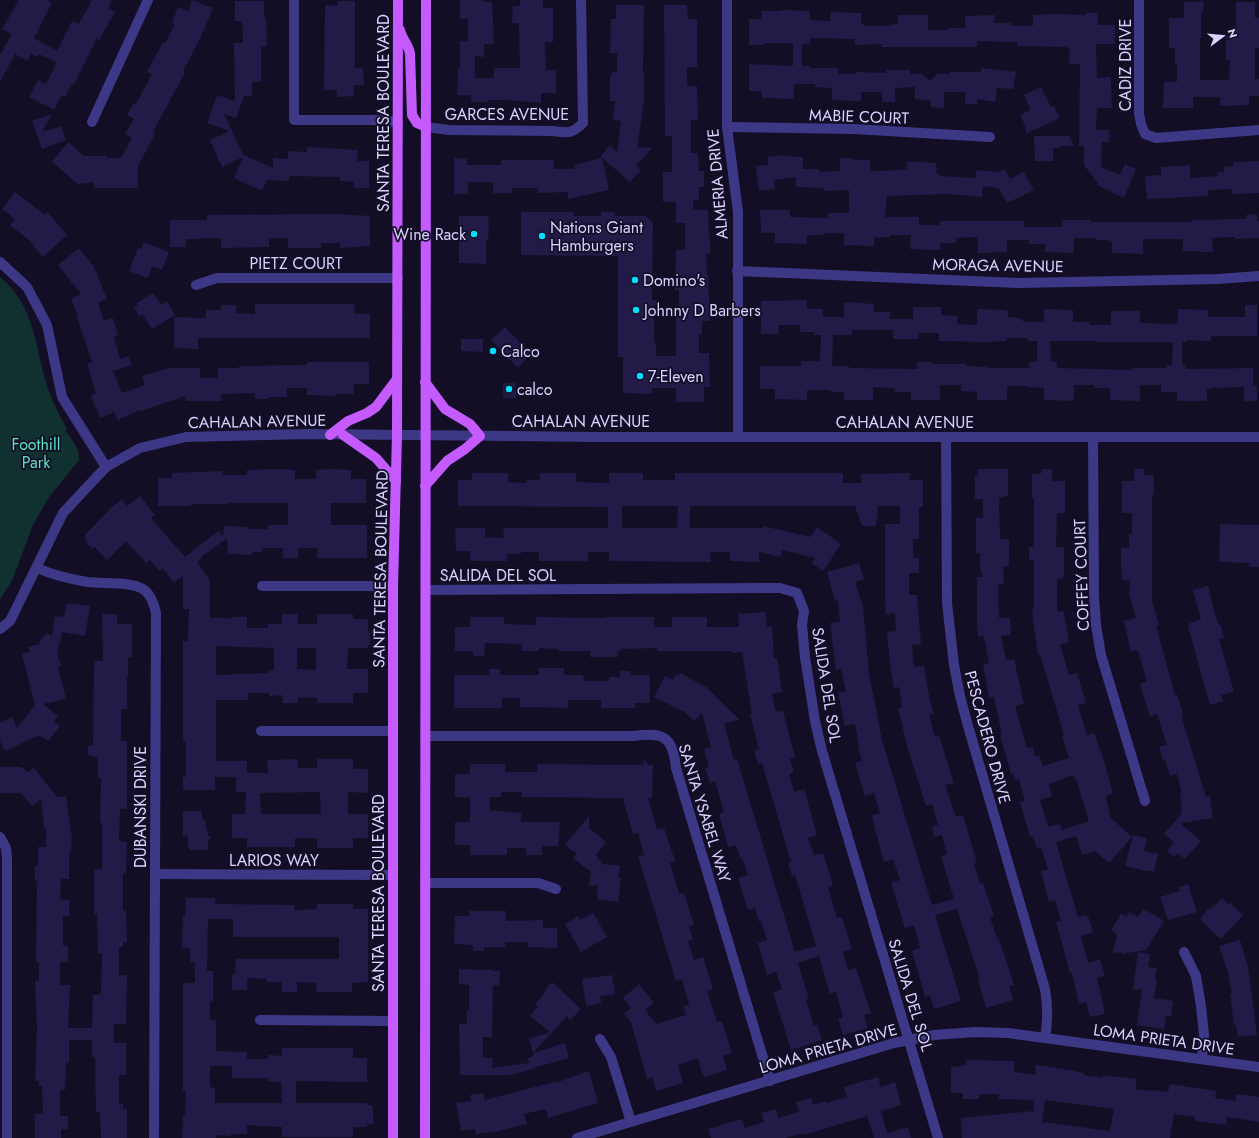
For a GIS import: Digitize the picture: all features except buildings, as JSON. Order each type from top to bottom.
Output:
[{"type":"main road","name":"SANTA TERESA BOULEVARD","points":[[393,1138],[393,586],[398,379],[398,0]]},
{"type":"main road","points":[[425,1138],[426,0]]},
{"type":"main road","points":[[398,24],[402,37],[409,46],[410,52],[412,115],[417,123],[426,127]]},
{"type":"main road","points":[[330,434],[348,420],[367,413],[376,407],[398,379]]},
{"type":"main road","points":[[425,382],[445,409],[470,424],[480,436],[465,449],[447,461],[425,486]]},
{"type":"main road","points":[[343,435],[376,458],[396,480]]},
{"type":"street","points":[[92,122],[148,0]]},
{"type":"street","points":[[294,0],[294,120],[376,120],[398,122]]},
{"type":"street","name":"GARCES AVENUE","points":[[426,127],[449,130],[575,131],[583,123],[581,0]]},
{"type":"street","name":"ALMERIA DRIVE","points":[[726,0],[727,127],[738,212],[738,437]]},
{"type":"street","name":"CADIZ DRIVE","points":[[1139,0],[1139,113],[1140,124],[1145,134],[1156,138],[1259,130]]},
{"type":"street","name":"MABIE COURT","points":[[727,127],[854,129],[990,137]]},
{"type":"street","points":[[0,262],[27,287],[47,325],[62,397],[106,467]]},
{"type":"street","name":"MORAGA AVENUE","points":[[737,271],[1019,283],[1218,279],[1259,276]]},
{"type":"street","name":"PIETZ COURT","points":[[196,285],[217,278],[398,278]]},
{"type":"street","name":"CAHALAN AVENUE","points":[[0,630],[10,620],[63,513],[106,467],[140,448],[186,436],[330,434],[425,436],[1259,437]]},
{"type":"street","name":"PESCADERO DRIVE","points":[[946,437],[947,603],[954,665],[968,726],[1045,988],[1048,1005],[1048,1023],[1045,1038]]},
{"type":"street","name":"COFFEY COURT","points":[[1093,437],[1094,596],[1096,625],[1101,655],[1145,801]]},
{"type":"street","name":"DUBANSKI DRIVE","points":[[37,568],[58,576],[88,582],[132,585],[144,590],[152,600],[156,613],[154,1138]]},
{"type":"street","points":[[262,586],[393,586]]},
{"type":"street","name":"SALIDA DEL SOL","points":[[426,590],[780,588],[797,593],[804,611],[802,625],[805,657],[822,752],[938,1138]]},
{"type":"street","points":[[261,731],[393,731]]},
{"type":"street","name":"SANTA YSABEL WAY","points":[[425,736],[633,736],[647,734],[660,735],[670,743],[675,755],[676,768],[770,1081]]},
{"type":"street","points":[[0,837],[6,848],[7,858],[3,978],[7,1138]]},
{"type":"street","name":"LARIOS WAY","points":[[155,874],[393,875]]},
{"type":"street","points":[[425,883],[538,883],[556,889]]},
{"type":"street","points":[[1184,952],[1196,976],[1204,1034],[1202,1058]]},
{"type":"street","points":[[260,1020],[393,1021]]},
{"type":"street","name":"LOMA PRIETA DRIVE","points":[[577,1138],[894,1043],[934,1035],[975,1032],[1008,1033],[1202,1058],[1259,1067]]},
{"type":"street","points":[[600,1039],[611,1057],[631,1122]]},
{"type":"green space","name":"Foothill Park","points":[[0,277],[12,289],[28,315],[48,389],[67,429],[65,430],[77,448],[79,460],[49,497],[42,509],[33,525],[12,581],[0,599]]},
{"type":"place","name":"Wine Rack","points":[[474,234]]},
{"type":"place","name":"Nations Giant Hamburgers","points":[[542,236]]},
{"type":"place","name":"Domino's","points":[[635,280]]},
{"type":"place","name":"Johnny D Barbers","points":[[636,310]]},
{"type":"place","name":"Calco","points":[[493,351]]},
{"type":"place","name":"7-Eleven","points":[[640,376]]},
{"type":"place","name":"calco","points":[[509,389]]}]
